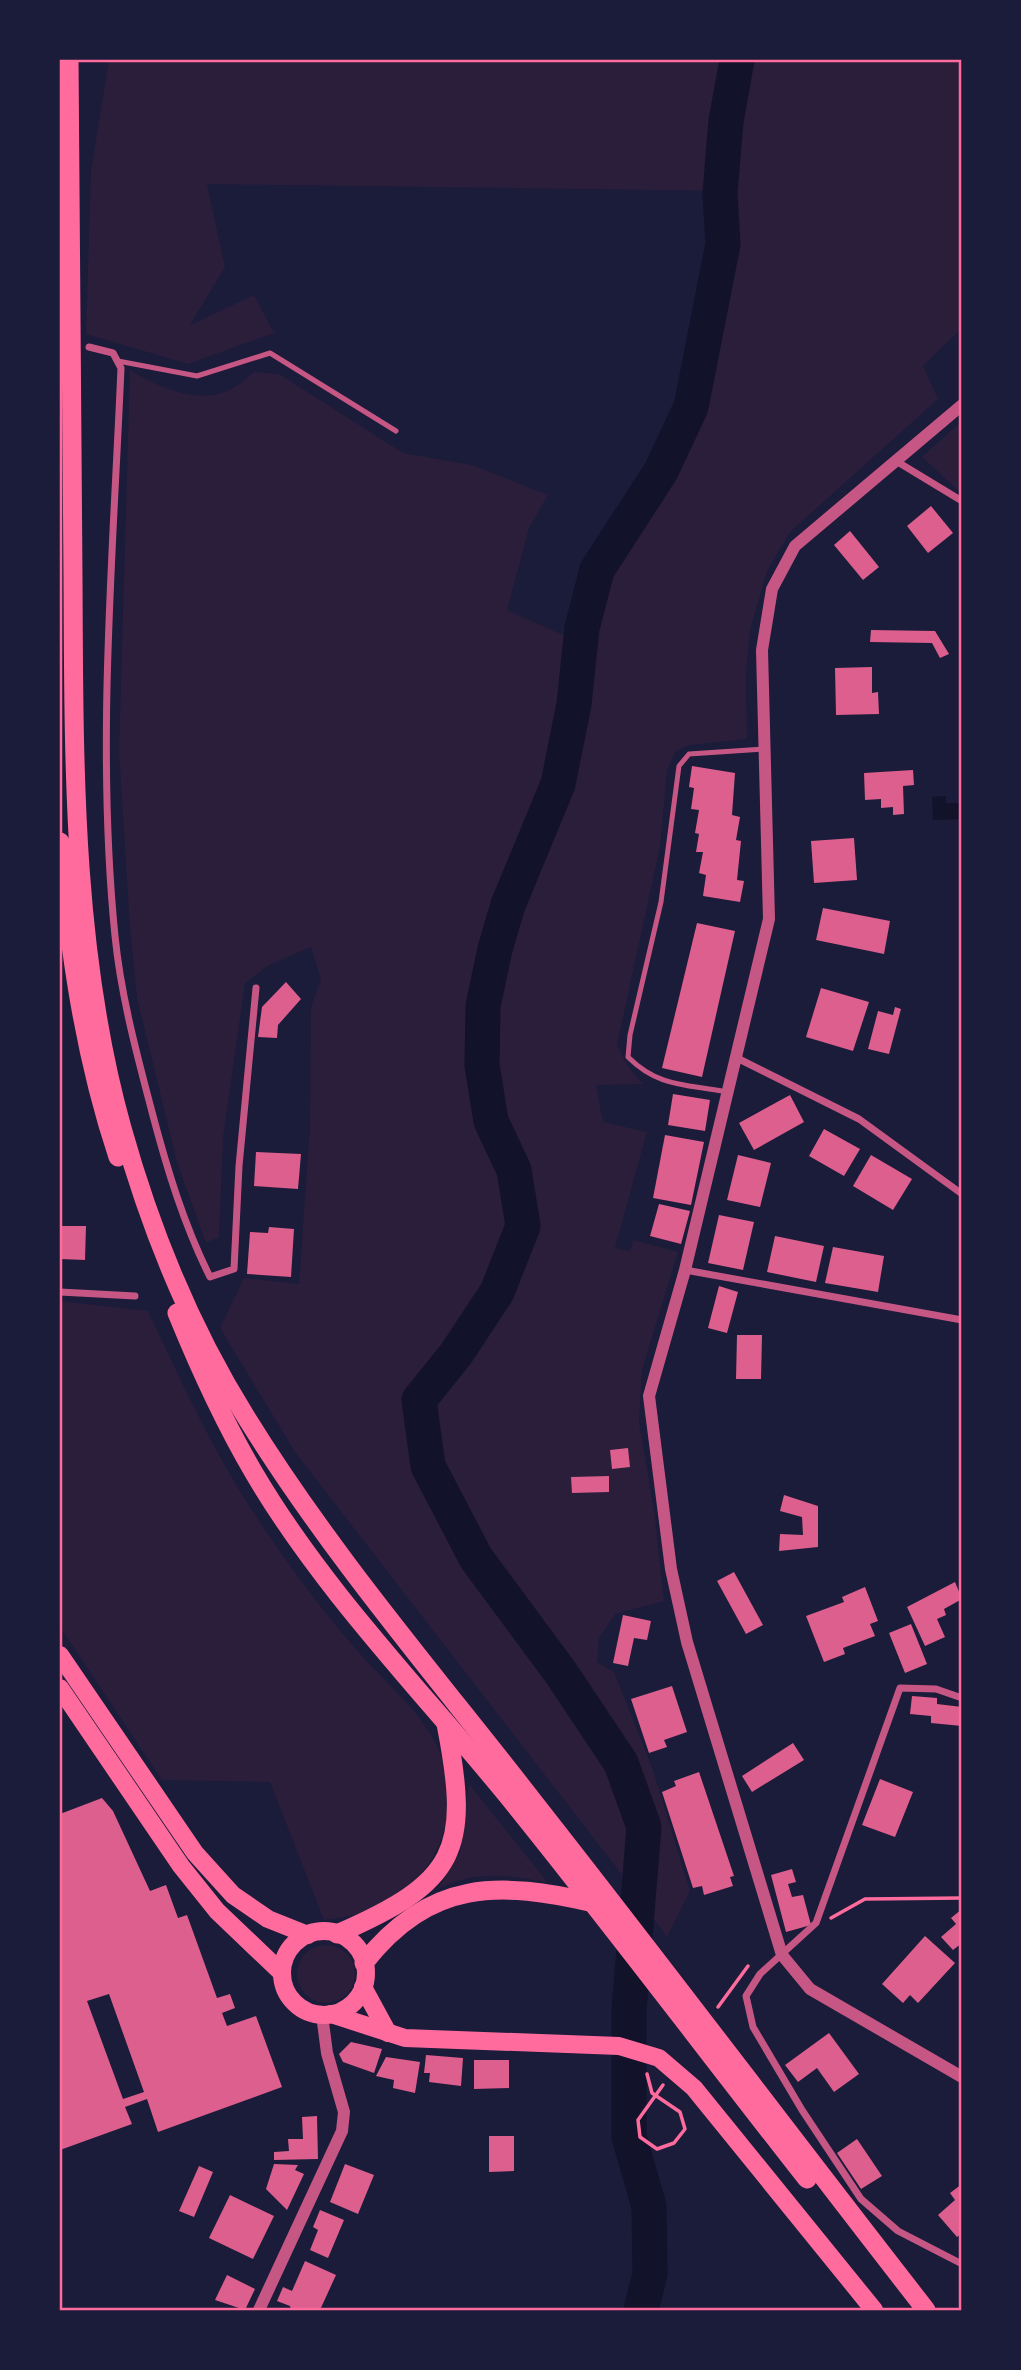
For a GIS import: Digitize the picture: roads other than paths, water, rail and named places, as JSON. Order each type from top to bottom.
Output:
[{"type":"highway","points":[[69,60],[77,829],[102,1037],[123,1131],[159,1236],[195,1322],[246,1417],[359,1581],[911,2311]]},
{"type":"highway","points":[[60,842],[78,994],[105,1119],[134,1206],[184,1331],[224,1418],[255,1474],[285,1520],[342,1597],[600,1899]]},
{"type":"highway","points":[[337,1934],[405,1900],[439,1870],[450,1849],[458,1814],[457,1777],[446,1719]]},
{"type":"highway","points":[[364,1963],[382,1940],[409,1919],[441,1902],[473,1890],[519,1888],[600,1899]]},
{"type":"highway","points":[[677,2000],[926,2311]]},
{"type":"main road","points":[[60,1656],[195,1853],[233,1895],[268,1919],[308,1934]]},
{"type":"main road","points":[[60,1688],[181,1866],[217,1911],[282,1973]]},
{"type":"main road","points":[[388,2033],[363,1987],[364,1963],[359,1950],[337,1934],[317,1932],[308,1934],[289,1950],[282,1973],[287,1994],[302,2009],[405,2038],[586,2042],[619,2046],[655,2056],[694,2088],[874,2311]]},
{"type":"main road","points":[[327,2015],[351,2005],[363,1987]]},
{"type":"street","points":[[89,347],[113,353],[121,368],[106,725],[115,937],[133,1041],[160,1141],[190,1238],[210,1277],[234,1269],[239,1166],[256,988]]},
{"type":"street","points":[[961,405],[795,546],[772,589],[762,650],[769,919],[685,1270],[649,1396],[671,1569],[706,1711],[782,1955],[810,1989],[961,2077]]},
{"type":"street","points":[[896,461],[961,501]]},
{"type":"street","points":[[735,1057],[859,1119],[961,1194]]},
{"type":"street","points":[[685,1270],[961,1320]]},
{"type":"street","points":[[60,1292],[135,1296]]},
{"type":"street","points":[[961,1698],[936,1689],[900,1688],[816,1923],[760,1974],[746,1997],[753,2027],[802,2110],[861,2199],[898,2231],[961,2264]]},
{"type":"street","points":[[259,2311],[342,2131],[344,2112],[327,2053],[327,2015]]},
{"type":"lane","points":[[118,361],[197,376],[270,353],[396,431]]},
{"type":"lane","points":[[727,1092],[671,1083],[645,1074],[628,1057],[630,1035],[660,902],[678,766],[689,754],[765,749]]},
{"type":"waterway","points":[[641,2310],[650,2274],[649,2206],[629,2137],[629,2010],[644,1827],[621,1763],[561,1673],[476,1558],[428,1466],[419,1400],[456,1354],[497,1292],[523,1226],[514,1170],[491,1121],[482,1065],[483,1006],[508,905],[558,784],[574,704],[582,628],[597,570],[661,471],[691,407],[723,244],[720,193],[726,121],[737,60]]}]
